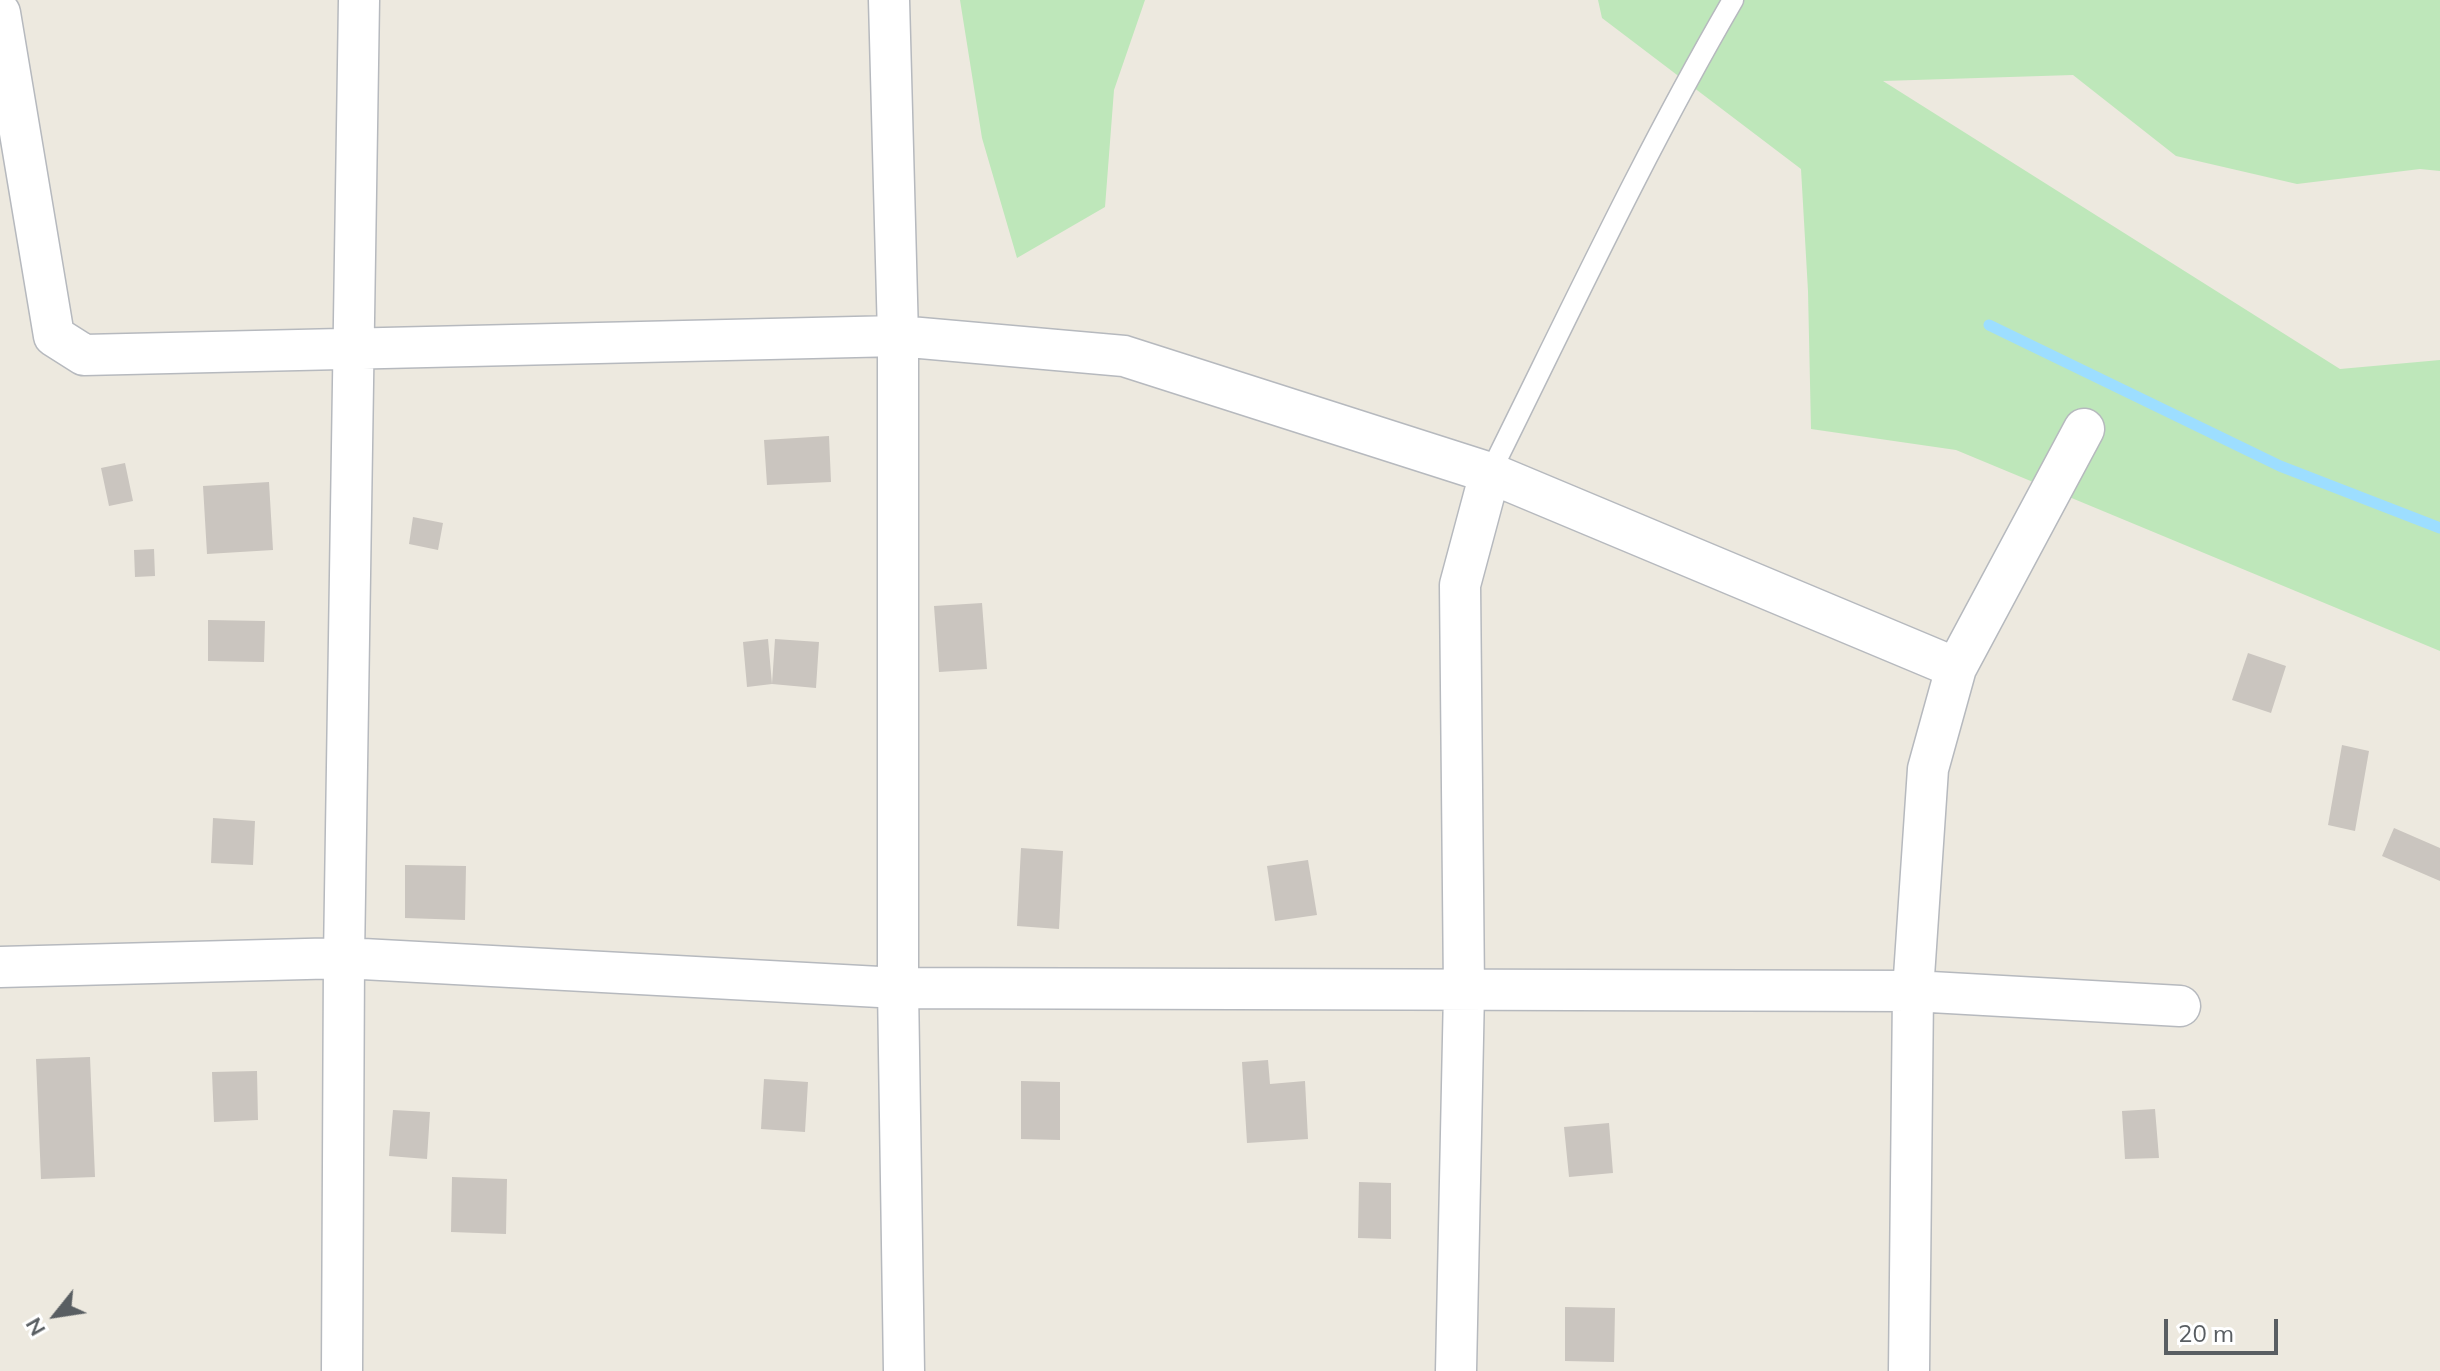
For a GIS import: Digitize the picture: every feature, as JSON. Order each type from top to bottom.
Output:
[{"type":"street","points":[[342,1371],[344,958],[359,0]]},
{"type":"street","points":[[889,0],[898,336],[898,988],[904,1371]]},
{"type":"street","points":[[0,13],[54,336],[84,355],[898,336],[1124,356],[1490,473],[1956,668]]},
{"type":"street","points":[[1909,1371],[1913,991],[1928,769],[1956,668],[2084,429]]},
{"type":"street","points":[[1456,1371],[1464,991],[1460,585],[1490,473]]},
{"type":"street","points":[[0,967],[344,958],[898,988],[1913,991],[2180,1006]]},
{"type":"lane","points":[[1490,473],[1662,130],[1733,0]]},
{"type":"green space","points":[[960,0],[1145,0],[1114,90],[1105,207],[1017,258],[982,138]]},
{"type":"green space","points":[[1598,0],[2440,0],[2440,171],[2420,169],[2297,184],[2176,156],[2073,75],[1883,81],[2340,369],[2440,360],[2440,651],[1956,450],[1811,429],[1801,169],[1602,18]]},
{"type":"building","points":[[829,436],[831,482],[767,485],[764,440]]},
{"type":"building","points":[[125,463],[133,501],[109,506],[101,468]]},
{"type":"building","points":[[269,482],[273,550],[207,554],[203,486]]},
{"type":"building","points":[[413,517],[443,523],[438,550],[409,544]]},
{"type":"building","points":[[154,549],[155,576],[135,577],[134,550]]},
{"type":"building","points":[[982,603],[987,669],[939,672],[934,606]]},
{"type":"building","points":[[208,620],[265,621],[264,662],[208,661]]},
{"type":"building","points":[[768,639],[772,684],[747,687],[743,642]]},
{"type":"building","points":[[775,639],[819,642],[816,688],[772,684]]},
{"type":"building","points":[[2248,653],[2286,666],[2271,713],[2232,700]]},
{"type":"building","points":[[2342,745],[2369,751],[2355,831],[2328,825]]},
{"type":"building","points":[[213,818],[255,821],[253,865],[211,863]]},
{"type":"building","points":[[2394,828],[2440,848],[2440,881],[2382,856]]},
{"type":"building","points":[[1021,848],[1063,851],[1059,929],[1017,926]]},
{"type":"building","points":[[1308,860],[1317,915],[1275,921],[1267,866]]},
{"type":"building","points":[[405,865],[466,866],[465,920],[405,918]]},
{"type":"building","points":[[90,1057],[95,1177],[41,1179],[36,1059]]},
{"type":"building","points":[[1268,1060],[1270,1084],[1305,1081],[1308,1139],[1247,1143],[1242,1062]]},
{"type":"building","points":[[257,1071],[258,1120],[214,1122],[212,1072]]},
{"type":"building","points":[[764,1079],[808,1082],[805,1132],[761,1129]]},
{"type":"building","points":[[1021,1081],[1060,1082],[1060,1140],[1021,1139]]},
{"type":"building","points":[[2155,1109],[2159,1158],[2125,1159],[2122,1111]]},
{"type":"building","points":[[393,1110],[430,1112],[427,1159],[389,1156]]},
{"type":"building","points":[[1609,1123],[1613,1173],[1569,1177],[1564,1127]]},
{"type":"building","points":[[452,1177],[507,1179],[506,1234],[451,1232]]},
{"type":"building","points":[[1359,1182],[1391,1183],[1391,1239],[1358,1238]]},
{"type":"building","points":[[1565,1307],[1615,1308],[1614,1362],[1565,1361]]},
{"type":"waterway","points":[[1989,325],[2280,466],[2440,528]]}]
